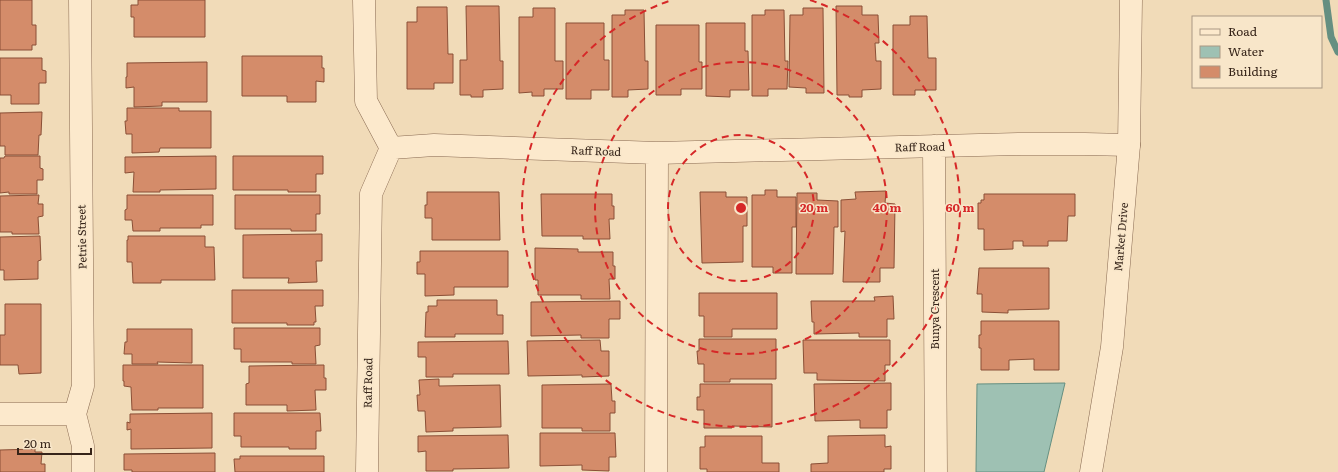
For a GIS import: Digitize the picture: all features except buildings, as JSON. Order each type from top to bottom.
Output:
[{"type":"street","name":"Petrie Street","points":[[80,0],[83,386],[75,414],[83,446],[83,472]]},
{"type":"street","points":[[364,0],[366,101],[391,148]]},
{"type":"street","name":"Market Drive","points":[[1091,472],[1112,347],[1129,145],[1131,0]]},
{"type":"street","name":"Raff Road","points":[[367,472],[371,194],[391,148],[434,145],[657,153],[934,146],[1071,144],[1129,145]]},
{"type":"street","name":"Bunya Crescent","points":[[934,146],[936,472]]},
{"type":"street","points":[[656,472],[657,153]]},
{"type":"street","points":[[0,414],[75,414]]},
{"type":"water","points":[[1065,383],[1044,472],[976,472],[977,384]]},
{"type":"waterway","points":[[1326,0],[1331,37],[1338,52]]}]
